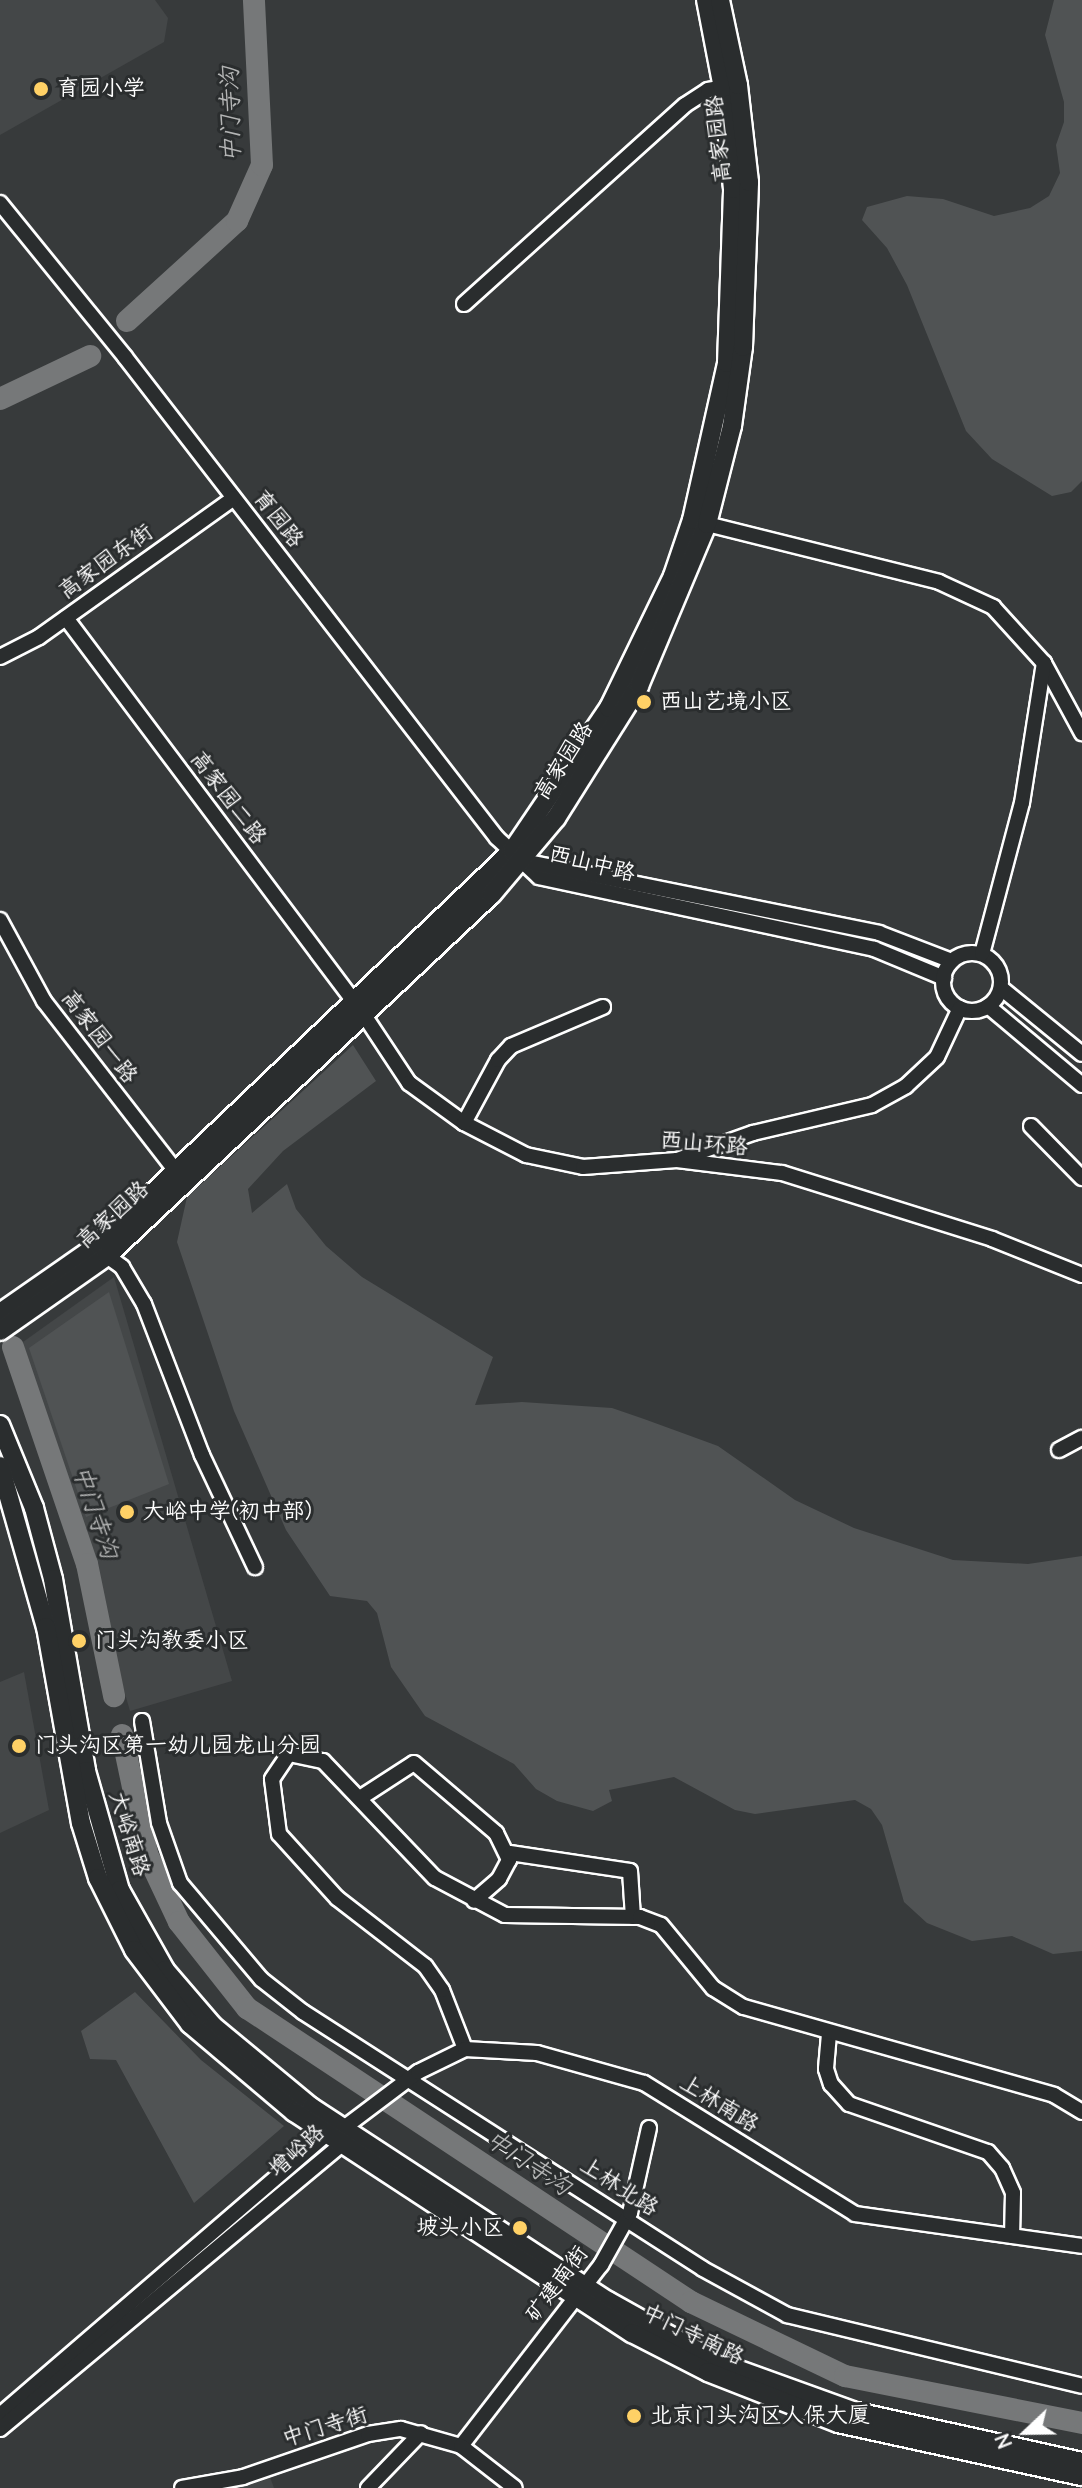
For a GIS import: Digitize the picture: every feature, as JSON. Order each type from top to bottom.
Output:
[{"type":"main road","name":"高家园路","points":[[517,856],[609,708],[673,576],[692,520],[727,363],[733,189],[731,86],[706,0]]},
{"type":"main road","name":"高家园路","points":[[0,1331],[107,1256],[517,856],[603,748],[639,686],[707,524],[732,426],[745,320],[749,182],[731,86],[720,0]]},
{"type":"main road","name":"高家园路","points":[[0,1313],[98,1245],[176,1171],[360,1009]]},
{"type":"main road","name":"大峪南路","points":[[0,1425],[34,1508],[53,1579],[89,1785],[120,1890],[165,1970],[213,2026],[339,2135]]},
{"type":"main road","name":"大峪南路","points":[[0,1466],[46,1627],[81,1823],[116,1914],[134,1950],[190,2024],[245,2075],[339,2135]]},
{"type":"main road","name":"中门寺南路","points":[[339,2135],[708,2372],[838,2423],[1082,2476]]},
{"type":"main road","name":"中门寺南路","points":[[582,2292],[717,2362],[809,2397],[864,2414],[1082,2462]]},
{"type":"street","points":[[464,304],[685,105],[731,86]]},
{"type":"street","name":"育园路","points":[[0,203],[517,856]]},
{"type":"street","name":"高家园东街","points":[[0,657],[66,618],[234,498]]},
{"type":"street","points":[[707,524],[939,582],[993,607],[1044,663],[1080,724]]},
{"type":"street","name":"高家园二路","points":[[66,618],[360,1009]]},
{"type":"street","points":[[982,954],[1022,803],[1044,663]]},
{"type":"street","name":"西山中路","points":[[517,856],[879,933],[952,961]]},
{"type":"street","name":"西山中路","points":[[517,856],[539,877],[874,949],[944,978]]},
{"type":"street","name":"高家园一路","points":[[0,920],[44,1001],[176,1171]]},
{"type":"street","points":[[988,1006],[1001,988],[999,971],[982,954],[963,954],[952,961],[944,978],[948,997],[960,1008],[988,1006],[1082,1085]]},
{"type":"street","points":[[1001,988],[1082,1054]]},
{"type":"street","points":[[464,1123],[498,1060],[511,1046],[603,1007]]},
{"type":"street","points":[[677,1160],[753,1133],[872,1105],[906,1086],[937,1057],[960,1008]]},
{"type":"street","name":"西山环路","points":[[360,1009],[409,1083],[464,1123],[526,1155],[583,1167],[677,1160],[782,1173],[992,1239],[1082,1275]]},
{"type":"street","points":[[1031,1126],[1082,1178]]},
{"type":"street","points":[[107,1256],[122,1267],[144,1304],[202,1455],[255,1567]]},
{"type":"street","points":[[1059,1450],[1082,1438]]},
{"type":"street","name":"上林北路","points":[[142,1721],[159,1823],[180,1883],[261,1979],[406,2080],[703,2269],[787,2315],[1082,2386]]},
{"type":"street","points":[[339,2135],[364,2111],[406,2080],[465,2049],[442,1990],[425,1966],[337,1898],[279,1834],[272,1779],[289,1754],[307,1755],[323,1761],[414,1860],[474,1901],[505,1915],[633,1917],[661,1925],[713,1988],[744,2007],[829,2034],[1054,2095],[1082,2112]]},
{"type":"street","points":[[360,1798],[414,1763],[496,1833],[510,1853],[630,1871],[633,1917]]},
{"type":"street","points":[[474,1901],[499,1879],[510,1853]]},
{"type":"street","points":[[829,2034],[826,2069],[831,2084],[849,2104],[988,2152],[1002,2168],[1013,2193],[1012,2236]]},
{"type":"street","name":"上林南路","points":[[465,2049],[537,2053],[644,2083],[855,2214],[1082,2246]]},
{"type":"street","name":"矿建南街","points":[[461,2446],[601,2265],[627,2218],[649,2128]]},
{"type":"street","name":"增峪路","points":[[0,2415],[339,2135]]},
{"type":"street","name":"增峪路","points":[[0,2429],[339,2135]]},
{"type":"street","name":"中门寺街","points":[[182,2488],[243,2477],[368,2434],[401,2429],[461,2446],[515,2488]]},
{"type":"street","points":[[368,2488],[421,2433]]},
{"type":"shaded area","name":"育园小学","points":[[0,0],[155,0],[168,18],[164,42],[0,135]]},
{"type":"shaded area","points":[[1054,0],[1082,0],[1082,481],[1071,492],[1052,496],[992,459],[966,431],[907,285],[887,248],[862,220],[867,207],[907,196],[943,199],[994,216],[1030,208],[1049,196],[1060,173],[1056,145],[1064,122],[1064,102],[1045,35]]},
{"type":"shaded area","points":[[353,1045],[376,1081],[283,1151],[248,1189],[252,1213],[287,1184],[296,1209],[326,1246],[362,1277],[493,1357],[475,1405],[522,1402],[612,1408],[718,1446],[795,1500],[854,1528],[953,1560],[1028,1564],[1082,1556],[1082,1951],[1053,1954],[1012,1936],[972,1941],[927,1923],[904,1902],[882,1825],[871,1809],[855,1800],[755,1814],[735,1810],[674,1777],[609,1790],[612,1801],[593,1811],[557,1801],[536,1789],[514,1764],[425,1716],[391,1667],[377,1613],[367,1601],[330,1596],[286,1530],[234,1411],[177,1242],[187,1197]]},
{"type":"shaded area","name":"大峪中学(初中部)","points":[[114,1277],[232,1681],[130,1711],[23,1342]]},
{"type":"shaded area","points":[[109,1292],[169,1484],[86,1517],[29,1348]]},
{"type":"shaded area","name":"门头沟区第一幼儿园龙山分园","points":[[24,1672],[49,1810],[0,1833],[0,1682]]},
{"type":"shaded area","points":[[135,1992],[201,2060],[284,2126],[194,2203],[116,2060],[90,2059],[81,2031]]},
{"type":"shaded area","points":[[270,2477],[274,2488],[213,2488]]},
{"type":"waterway","name":"中门寺沟","points":[[127,321],[237,221],[262,165],[254,0]]},
{"type":"waterway","name":"中门寺沟","points":[[0,399],[90,356]]},
{"type":"waterway","name":"中门寺沟","points":[[13,1347],[87,1564],[114,1696]]},
{"type":"waterway","name":"中门寺沟","points":[[122,1735],[147,1854],[179,1922],[247,2008],[691,2302],[845,2376],[1082,2423]]},
{"type":"place","name":"育园小学","points":[[41,89]]},
{"type":"place","name":"西山艺境小区","points":[[644,702]]},
{"type":"place","name":"大峪中学(初中部)","points":[[127,1512]]},
{"type":"place","name":"门头沟教委小区","points":[[79,1641]]},
{"type":"place","name":"门头沟区第一幼儿园龙山分园","points":[[19,1746]]},
{"type":"place","name":"坡头小区","points":[[520,2228]]},
{"type":"place","name":"北京门头沟区人保大厦","points":[[634,2416]]}]
